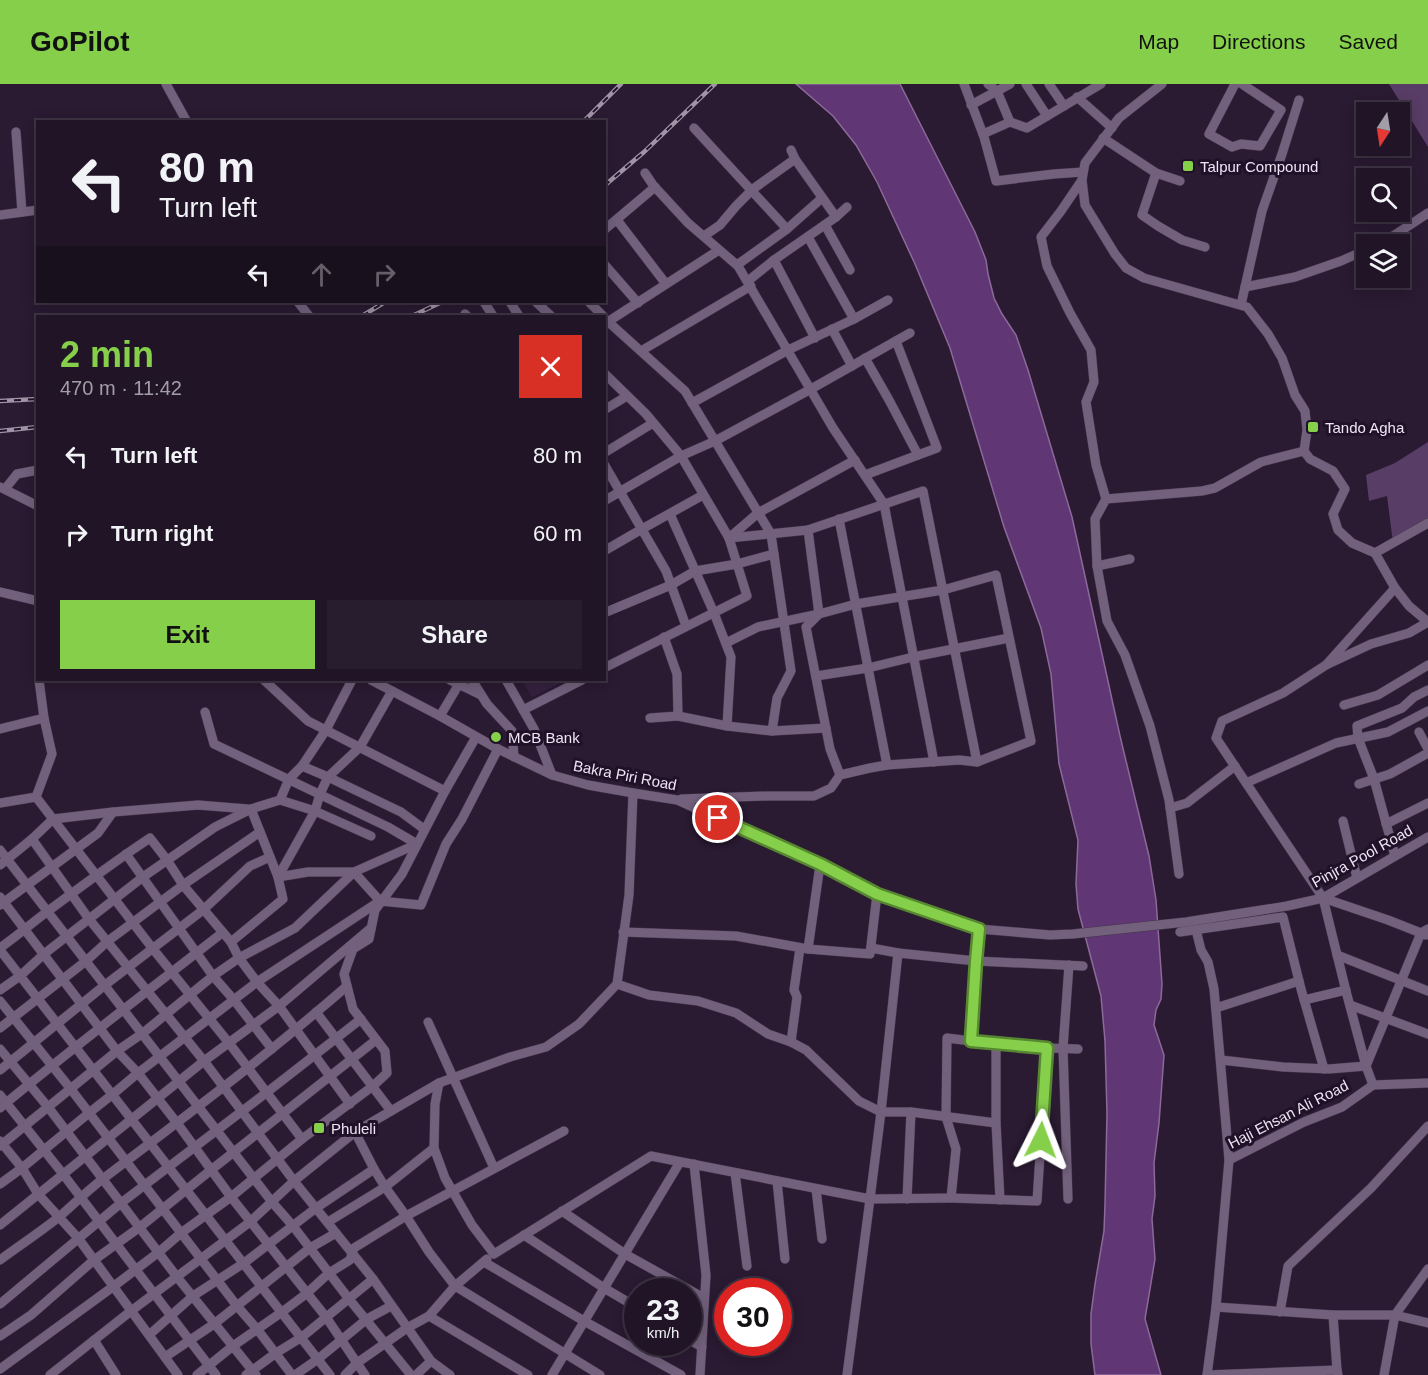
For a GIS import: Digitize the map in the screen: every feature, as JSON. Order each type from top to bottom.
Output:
[{"type":"street","points":[[166,84],[186,120]]},
{"type":"street","points":[[964,84],[983,134],[996,181],[1054,174],[1082,176]]},
{"type":"street","points":[[988,84],[997,91],[1010,122]]},
{"type":"street","points":[[972,105],[1010,84]]},
{"type":"street","points":[[1026,84],[1047,116]]},
{"type":"street","points":[[1049,84],[1064,106]]},
{"type":"street","points":[[983,134],[1010,122],[1027,128],[1101,84]]},
{"type":"street","points":[[1161,84],[1119,118],[1103,138],[1085,163],[1082,176],[1061,211],[1041,237],[1047,266],[1070,314],[1091,350],[1094,382],[1086,402],[1096,465],[1106,499],[1095,519],[1097,566],[1107,621],[1125,655],[1150,726],[1170,808],[1179,874]]},
{"type":"street","points":[[1235,84],[1209,134],[1232,147],[1241,144],[1260,146],[1281,110],[1242,84]]},
{"type":"street","points":[[1077,97],[1112,128]]},
{"type":"street","points":[[1241,305],[1262,211],[1299,100]]},
{"type":"street","points":[[694,128],[787,229]]},
{"type":"street","points":[[16,132],[22,212]]},
{"type":"street","points":[[1103,138],[1156,173],[1180,181]]},
{"type":"street","points":[[791,150],[836,217]]},
{"type":"street","points":[[704,236],[720,225],[751,190],[795,159]]},
{"type":"street","points":[[645,173],[688,223],[737,265],[833,428],[884,504],[934,762]]},
{"type":"street","points":[[1156,173],[1142,215],[1182,240],[1205,247]]},
{"type":"street","points":[[1082,176],[1085,205],[1126,268],[1144,278],[1241,305],[1247,308],[1268,334],[1282,358],[1305,411],[1307,430],[1304,451],[1310,459],[1333,471],[1345,489],[1333,514],[1338,530],[1352,543],[1375,553],[1395,588],[1409,606],[1424,618]]},
{"type":"street","points":[[606,228],[655,187]]},
{"type":"street","points":[[737,265],[787,229],[822,198]]},
{"type":"street","points":[[641,351],[750,284],[774,260],[847,207]]},
{"type":"street","points":[[0,215],[36,210]]},
{"type":"street","points":[[1396,234],[1428,213]]},
{"type":"street","points":[[616,220],[666,284]]},
{"type":"street","points":[[825,225],[850,270]]},
{"type":"street","points":[[808,237],[854,319]]},
{"type":"street","points":[[606,318],[638,303],[719,249]]},
{"type":"street","points":[[1245,287],[1295,276],[1356,254]]},
{"type":"street","points":[[774,260],[815,338]]},
{"type":"street","points":[[606,266],[638,303]]},
{"type":"street","points":[[692,403],[788,350],[888,300]]},
{"type":"street","points":[[299,303],[308,315]]},
{"type":"street","points":[[537,303],[550,315]]},
{"type":"street","points":[[590,303],[602,315]]},
{"type":"street","points":[[606,319],[685,391],[771,534],[791,671],[777,698],[772,731]]},
{"type":"street","points":[[832,329],[852,366]]},
{"type":"street","points":[[606,500],[681,456],[715,441],[910,333]]},
{"type":"street","points":[[865,475],[937,448],[896,341]]},
{"type":"street","points":[[865,358],[890,400],[918,455]]},
{"type":"street","points":[[606,375],[653,423],[681,456],[729,538],[747,596],[606,667]]},
{"type":"street","points":[[606,409],[627,396]]},
{"type":"street","points":[[606,452],[653,423]]},
{"type":"street","points":[[1106,499],[1215,488],[1261,462],[1304,451]]},
{"type":"street","points":[[729,538],[758,513],[855,460]]},
{"type":"street","points":[[606,467],[666,571],[686,626]]},
{"type":"street","points":[[36,470],[17,474],[3,488],[36,505]]},
{"type":"street","points":[[729,538],[808,530],[923,490],[976,762]]},
{"type":"street","points":[[606,550],[704,495]]},
{"type":"street","points":[[670,514],[731,657],[727,726]]},
{"type":"street","points":[[839,519],[887,765]]},
{"type":"street","points":[[1375,553],[1428,523]]},
{"type":"street","points":[[808,530],[819,614]]},
{"type":"street","points":[[606,613],[671,585],[695,571],[737,564],[774,554]]},
{"type":"street","points":[[1097,566],[1130,559]]},
{"type":"street","points":[[677,800],[814,796],[831,788],[840,775],[887,765],[959,760],[976,762],[1032,741],[996,575],[943,590],[856,604],[758,627],[726,643]]},
{"type":"street","points":[[1326,665],[1395,588]]},
{"type":"street","points":[[0,592],[36,601]]},
{"type":"street","points":[[1428,607],[1424,618],[1409,633],[1371,644],[1326,665],[1283,693],[1222,721],[1216,738],[1323,898],[1366,1066],[1373,1085],[1428,1083]]},
{"type":"street","points":[[819,614],[806,627],[830,749],[840,775]]},
{"type":"street","points":[[664,637],[677,674],[678,716]]},
{"type":"street","points":[[816,676],[868,668],[1009,638]]},
{"type":"street","points":[[1344,705],[1378,695],[1428,665]]},
{"type":"street","points":[[36,797],[52,754],[39,681]]},
{"type":"street","points":[[265,681],[308,721],[445,791]]},
{"type":"street","points":[[280,800],[289,779],[302,766],[326,730],[351,681]]},
{"type":"street","name":"Bakra Piri Road","points":[[373,681],[498,749],[552,775],[588,785],[677,800],[820,864],[877,894],[979,929],[1073,934],[1168,924]]},
{"type":"street","points":[[440,716],[456,681],[481,695]]},
{"type":"street","points":[[473,681],[487,704],[512,731],[514,757]]},
{"type":"street","points":[[507,681],[534,729],[552,775]]},
{"type":"street","points":[[523,710],[580,681]]},
{"type":"street","points":[[1395,856],[1374,779],[1358,738],[1357,726],[1402,708],[1414,697],[1428,690]]},
{"type":"street","points":[[278,877],[315,811],[328,777],[360,747],[392,691]]},
{"type":"street","points":[[1246,783],[1336,743],[1388,732],[1428,711]]},
{"type":"street","points":[[205,712],[214,744],[388,827],[417,844]]},
{"type":"street","points":[[650,718],[678,716],[727,726],[772,731],[826,728]]},
{"type":"street","points":[[0,729],[44,718]]},
{"type":"street","points":[[1359,784],[1390,774],[1428,751],[1419,732]]},
{"type":"street","points":[[0,1369],[231,1197],[387,1073],[385,1051],[352,1009],[344,974],[353,949],[369,939],[375,910],[402,873],[476,737]]},
{"type":"street","points":[[0,1184],[138,1073],[257,982],[380,901],[421,905],[446,844],[462,819],[498,749]]},
{"type":"street","points":[[302,766],[401,812],[424,829]]},
{"type":"street","points":[[1170,808],[1186,804],[1234,766]]},
{"type":"street","points":[[54,1374],[131,1311],[250,1222],[294,1181],[355,1132],[440,1083],[510,1057],[546,1047],[579,1024],[616,984],[629,895],[633,794]]},
{"type":"street","points":[[0,803],[36,797]]},
{"type":"street","points":[[36,797],[302,1139]]},
{"type":"street","points":[[0,990],[142,877],[215,827],[251,809],[280,800],[315,811],[371,836]]},
{"type":"street","points":[[1386,824],[1428,803]]},
{"type":"street","points":[[4,862],[53,819],[198,805],[251,809]]},
{"type":"street","points":[[231,942],[283,899],[278,877],[251,809]]},
{"type":"street","points":[[113,812],[98,832],[1,902],[63,978],[117,1051],[138,1073],[177,1123],[250,1222],[326,1317],[365,1375]]},
{"type":"street","points":[[1343,821],[1357,878]]},
{"type":"street","points":[[0,1028],[108,941],[183,885],[260,832]]},
{"type":"street","name":"Pinjra Pool Road","points":[[1168,924],[1276,909],[1323,898],[1428,837]]},
{"type":"street","points":[[330,1375],[0,949],[96,875],[150,838],[183,885],[231,942],[239,958],[279,1006],[350,1104]]},
{"type":"street","points":[[32,839],[71,896],[204,1061],[294,1181],[373,1279],[431,1361],[450,1375]]},
{"type":"street","points":[[178,1375],[78,1238],[38,1194],[22,1168],[1,1143],[213,976],[239,958],[295,928],[354,872],[417,844]]},
{"type":"street","points":[[0,850],[4,862],[27,885],[272,1202],[411,1375]]},
{"type":"street","points":[[126,854],[213,976],[272,1049]]},
{"type":"street","points":[[0,1070],[203,910],[250,866],[270,857]]},
{"type":"street","points":[[791,1041],[797,997],[794,990],[820,864]]},
{"type":"street","points":[[278,877],[308,872],[354,872],[380,901]]},
{"type":"street","points":[[623,932],[735,936],[804,949],[870,954],[877,894]]},
{"type":"street","points":[[1323,898],[1426,933],[1401,980],[1366,1066]]},
{"type":"street","points":[[1180,932],[1283,917],[1324,1069]]},
{"type":"street","points":[[0,1225],[204,1061],[279,1006],[371,928]]},
{"type":"street","points":[[971,1041],[979,929]]},
{"type":"street","points":[[1196,930],[1201,950],[1208,962],[1214,988],[1229,1160]]},
{"type":"street","points":[[216,1375],[63,1174],[25,1126],[2,1102],[53,1066],[222,933]]},
{"type":"street","points":[[871,948],[976,961],[1083,966]]},
{"type":"street","points":[[847,1375],[881,1112],[898,953]]},
{"type":"street","points":[[1337,955],[1428,991]]},
{"type":"street","points":[[1068,1199],[1063,1048],[1069,966]]},
{"type":"street","points":[[1216,1008],[1299,981]]},
{"type":"street","points":[[616,984],[649,995],[698,1001],[736,1013],[768,1034],[791,1041],[806,1050],[860,1101],[881,1112],[911,1112],[996,1123]]},
{"type":"street","points":[[0,1260],[59,1217],[102,1179],[272,1049],[347,986]]},
{"type":"street","points":[[1304,1000],[1346,990]]},
{"type":"street","points":[[0,1000],[237,1306],[294,1375],[318,1359],[367,1319],[391,1306]]},
{"type":"street","points":[[1350,1005],[1428,1034]]},
{"type":"street","points":[[316,1012],[391,1111]]},
{"type":"street","points":[[0,1304],[121,1203],[361,1018]]},
{"type":"street","points":[[429,1022],[494,1168]]},
{"type":"street","points":[[951,1198],[956,1149],[946,1117],[946,1038],[1078,1049]]},
{"type":"street","points":[[0,1336],[32,1314],[94,1260],[140,1227],[376,1040]]},
{"type":"street","points":[[996,1043],[996,1123],[1000,1200]]},
{"type":"street","points":[[345,1375],[357,1363],[406,1328],[429,1316],[455,1286],[494,1254],[651,1156],[870,1200],[951,1198],[1037,1201],[1047,1048]]},
{"type":"street","points":[[0,1049],[86,1155],[177,1277],[233,1346],[251,1373],[276,1353],[302,1337],[373,1279]]},
{"type":"street","points":[[1221,1060],[1324,1069],[1366,1066]]},
{"type":"street","points":[[440,1083],[435,1104],[434,1149],[452,1191],[472,1225],[494,1254]]},
{"type":"street","name":"Haji Ehsan Ali Road","points":[[1207,1375],[1216,1307],[1229,1160],[1304,1122],[1342,1107],[1373,1085]]},
{"type":"street","points":[[908,1199],[911,1112]]},
{"type":"street","points":[[1280,1312],[1288,1266],[1371,1188],[1428,1126]]},
{"type":"street","points":[[197,1375],[350,1260],[354,1248],[406,1216],[564,1131]]},
{"type":"street","points":[[355,1132],[385,1187],[455,1286],[600,1375]]},
{"type":"street","points":[[328,1222],[385,1187],[434,1149]]},
{"type":"street","points":[[552,1375],[680,1162]]},
{"type":"street","points":[[694,1164],[705,1275],[702,1347]]},
{"type":"street","points":[[149,1335],[193,1296],[244,1263],[316,1208],[374,1169]]},
{"type":"street","points":[[735,1173],[747,1266]]},
{"type":"street","points":[[777,1181],[785,1259]]},
{"type":"street","points":[[816,1189],[822,1239]]},
{"type":"street","points":[[562,1211],[625,1254],[704,1298]]},
{"type":"street","points":[[165,1358],[262,1288],[310,1248],[336,1233]]},
{"type":"street","points":[[524,1234],[624,1300]]},
{"type":"street","points":[[484,1262],[681,1375]]},
{"type":"street","points":[[1384,1375],[1395,1315],[1428,1269]]},
{"type":"street","points":[[1216,1307],[1333,1315],[1395,1315],[1428,1323]]},
{"type":"street","points":[[1207,1375],[1338,1373],[1333,1315]]},
{"type":"street","points":[[429,1316],[528,1375]]},
{"type":"street","points":[[94,1340],[116,1375]]},
{"type":"street","points":[[700,1375],[701,1356]]},
{"type":"street","points":[[416,1375],[431,1361]]},
{"type":"shaded area","points":[[796,84],[900,84],[975,232],[986,260],[994,298],[1016,335],[1072,517],[1149,856],[1156,900],[1162,984],[1161,999],[1156,1010],[1154,1025],[1164,1055],[1154,1163],[1155,1196],[1152,1219],[1155,1259],[1145,1319],[1161,1375],[1095,1375],[1091,1344],[1091,1314],[1104,1231],[1107,1114],[1105,1041],[1101,996],[1078,909],[1076,884],[1078,840],[1059,764],[1051,674],[1041,628],[1004,527],[950,348],[915,264],[877,182],[856,145],[833,116]]},
{"type":"shaded area","points":[[1389,84],[1428,84],[1428,147],[1410,118],[1410,102],[1400,102]]},
{"type":"shaded area","points":[[1428,442],[1428,523],[1393,543],[1387,496],[1369,501],[1366,475],[1395,463]]},
{"type":"shaded area","points":[[523,681],[564,681],[532,697]]},
{"type":"railway","points":[[585,120],[621,84]]},
{"type":"railway","points":[[606,184],[644,152],[715,84]]},
{"type":"railway","points":[[364,315],[383,303]]},
{"type":"railway","points":[[414,315],[440,303]]},
{"type":"railway","points":[[0,401],[36,399]]},
{"type":"railway","points":[[0,431],[36,427]]},
{"type":"place","name":"Talpur Compound","points":[[1188,166]]},
{"type":"place","name":"Tando Agha","points":[[1313,427]]},
{"type":"place","name":"MCB Bank","points":[[496,737]]},
{"type":"place","name":"Phuleli","points":[[319,1128]]},
{"type":"route","points":[[718,818],[820,864],[877,894],[979,929],[971,1041],[1047,1048],[1041,1140]]}]
